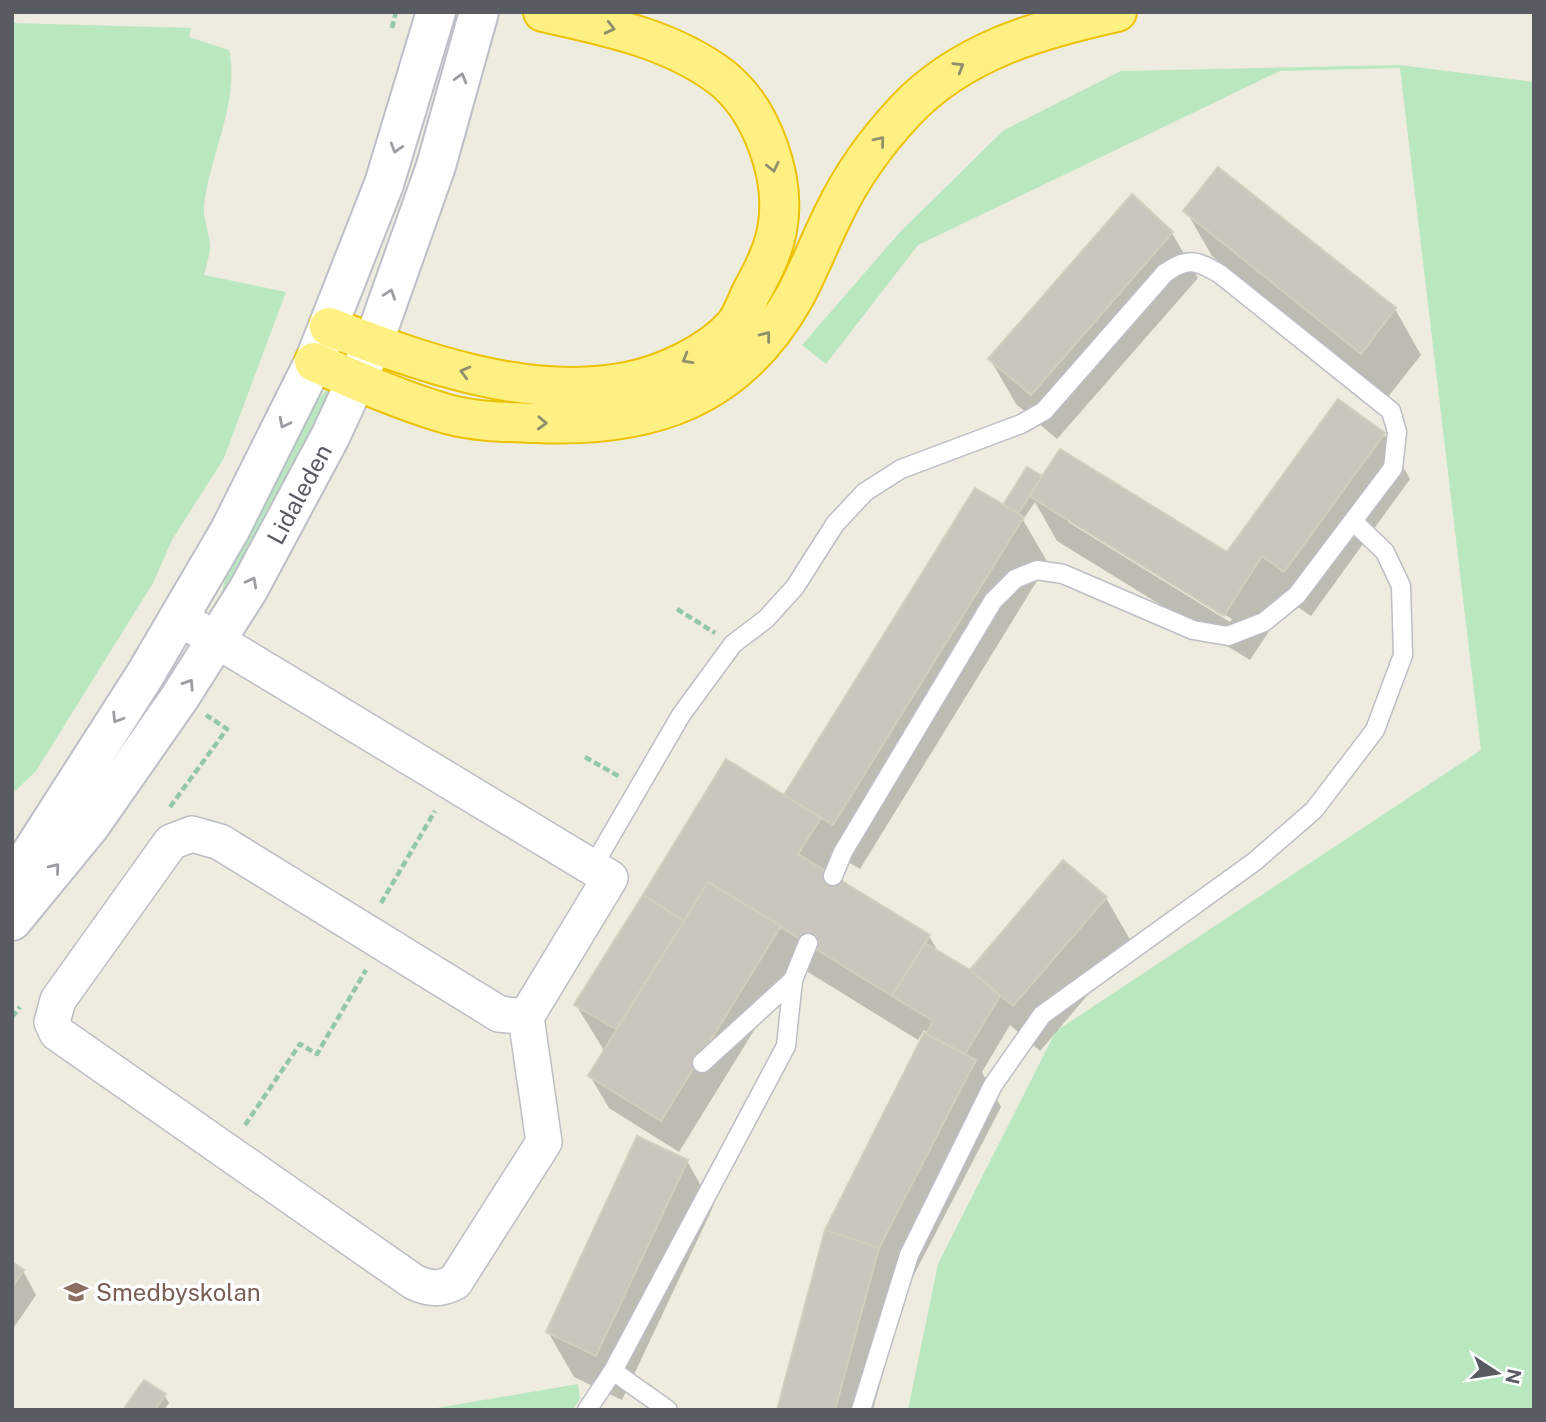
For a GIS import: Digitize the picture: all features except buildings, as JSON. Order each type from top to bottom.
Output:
[{"type":"highway","points":[[329,327],[373,344],[484,377],[580,386],[628,382],[675,366],[709,346],[735,325],[765,267],[777,229],[778,190],[771,157],[749,110],[722,78],[675,49],[615,29],[543,12]]},
{"type":"highway","points":[[314,362],[448,414],[488,421],[566,424],[643,417],[691,401],[729,375],[763,342],[794,297],[834,212],[862,164],[906,110],[945,76],[985,52],[1031,34],[1117,12]]},
{"type":"street","name":"Lidaleden","points":[[12,883],[230,530],[314,362],[384,184],[436,12]]},
{"type":"street","name":"Lidaleden","points":[[12,921],[90,826],[217,641],[302,489],[358,381],[436,166],[479,12]]},
{"type":"street","points":[[178,617],[610,878],[526,1017],[544,1142],[455,1282],[445,1288],[429,1288],[414,1282],[57,1033],[52,1022],[58,1000],[171,842],[181,836],[200,835],[220,842],[499,1014],[526,1017]]},
{"type":"lane","points":[[592,868],[681,715],[733,644],[766,619],[795,587],[835,524],[865,492],[901,469],[1021,424],[1044,411],[1164,273],[1182,261],[1200,263],[1220,274],[1391,411],[1397,432],[1393,468],[1297,595],[1264,622],[1228,636],[1193,630],[1063,574],[1037,570],[1015,579],[993,601],[843,852],[833,876]]},
{"type":"lane","points":[[862,1410],[909,1255],[993,1085],[1042,1015],[1254,862],[1314,810],[1375,730],[1403,655],[1401,586],[1385,552],[1353,521]]},
{"type":"lane","points":[[587,1410],[613,1371],[786,1046],[793,980],[808,943]]},
{"type":"lane","points":[[702,1063],[793,980]]},
{"type":"lane","points":[[613,1371],[668,1410]]},
{"type":"path","points":[[677,609],[733,644]]},
{"type":"path","points":[[163,817],[227,729],[180,698]]},
{"type":"path","points":[[585,757],[638,789]]},
{"type":"path","points":[[227,1151],[300,1044],[317,1055],[373,936],[452,783]]},
{"type":"path","points":[[12,1017],[28,997]]},
{"type":"green space","points":[[12,23],[191,28],[189,37],[229,50],[231,89],[228,108],[204,205],[210,247],[204,275],[286,292],[224,458],[172,540],[153,583],[36,771],[12,794]]},
{"type":"green space","points":[[1399,65],[1534,82],[1534,1410],[908,1410],[938,1264],[1056,1031],[1481,750],[1400,68],[1280,71],[918,245],[826,364],[802,345],[901,231],[1004,130],[1121,71]]},
{"type":"green space","points":[[327,389],[337,393],[227,599],[221,596],[227,571],[312,408]]},
{"type":"green space","points":[[578,1384],[580,1399],[573,1410],[425,1410]]},
{"type":"place","name":"Smedbyskolan","points":[[76,1292]]}]
